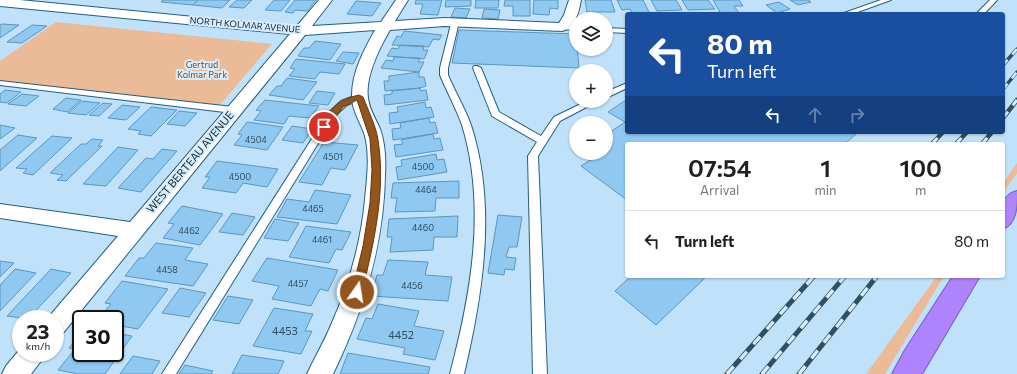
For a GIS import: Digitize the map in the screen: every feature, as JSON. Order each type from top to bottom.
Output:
[{"type":"highway","points":[[1005,217],[1017,199]]},
{"type":"highway","points":[[907,374],[966,278]]},
{"type":"street","name":"WEST BERTEAU AVENUE","points":[[64,315],[326,0]]},
{"type":"street","points":[[320,374],[338,341],[357,292],[368,246],[375,203],[376,170],[374,139],[359,97],[363,76],[383,27],[402,0]]},
{"type":"street","points":[[562,27],[568,23],[571,18],[575,0]]},
{"type":"street","name":"NORTH KOLMAR AVENUE","points":[[0,2],[299,31],[455,22],[562,27]]},
{"type":"street","points":[[0,211],[134,230]]},
{"type":"street","points":[[15,374],[25,362]]},
{"type":"lane","points":[[851,12],[888,0]]},
{"type":"lane","points":[[982,12],[994,0]]},
{"type":"lane","points":[[455,22],[445,61],[444,75],[467,129],[473,152],[478,188],[481,234],[478,277],[469,330],[457,374]]},
{"type":"lane","points":[[562,27],[569,28]]},
{"type":"lane","points":[[613,30],[625,31]]},
{"type":"lane","points":[[477,68],[495,114],[542,141]]},
{"type":"lane","points":[[0,83],[233,110]]},
{"type":"lane","points":[[613,92],[625,86]]},
{"type":"lane","points":[[169,374],[332,114],[340,105],[350,99],[359,97]]},
{"type":"lane","points":[[540,374],[533,156],[557,119],[580,108]]},
{"type":"green space","name":"Gertrud Kolmar Park","points":[[56,22],[272,44],[219,106],[0,81],[0,61]]},
{"type":"green space","points":[[1017,163],[1017,173],[1005,190],[1005,180]]},
{"type":"green space","points":[[936,278],[943,278],[885,374],[866,374]]},
{"type":"building","points":[[163,0],[198,0],[193,5],[161,2]]},
{"type":"building","points":[[198,0],[230,0],[222,8],[193,5]]},
{"type":"building","points":[[237,0],[252,0],[244,8],[229,7]]},
{"type":"building","points":[[274,0],[290,0],[281,11],[265,10]]},
{"type":"building","points":[[295,0],[316,0],[307,11],[295,10],[293,13],[285,12]]},
{"type":"building","points":[[416,0],[442,0],[438,15],[420,14],[423,4],[415,4]]},
{"type":"building","points":[[446,0],[471,0],[471,6],[445,7]]},
{"type":"building","points":[[476,0],[499,0],[498,8],[475,8]]},
{"type":"building","points":[[505,0],[530,0],[530,16],[513,16],[513,6],[504,6]]},
{"type":"building","points":[[534,0],[558,0],[558,9],[550,8],[549,15],[533,14]]},
{"type":"building","points":[[585,0],[611,0],[615,12],[613,12],[587,12]]},
{"type":"building","points":[[617,0],[643,0],[649,12],[632,12],[630,9],[622,10]]},
{"type":"building","points":[[651,0],[676,0],[682,10],[657,11]]},
{"type":"building","points":[[682,0],[708,0],[715,9],[688,10]]},
{"type":"building","points":[[713,0],[739,0],[743,6],[734,6],[738,12],[720,12]]},
{"type":"building","points":[[790,0],[808,0],[811,2],[798,5]]},
{"type":"building","points":[[356,1],[381,3],[372,16],[347,14]]},
{"type":"building","points":[[779,2],[790,9],[776,12],[766,5]]},
{"type":"building","points":[[455,8],[470,9],[466,18],[451,17]]},
{"type":"building","points":[[484,9],[500,10],[498,19],[482,18]]},
{"type":"building","points":[[0,25],[19,25],[0,38]]},
{"type":"building","points":[[32,25],[47,26],[22,43],[7,42]]},
{"type":"building","points":[[459,30],[569,34],[569,56],[578,56],[579,64],[569,64],[569,68],[452,63]]},
{"type":"building","points":[[404,31],[442,35],[439,40],[433,39],[429,47],[392,45],[397,36],[401,37]]},
{"type":"building","points":[[315,41],[341,44],[330,60],[298,56],[304,48],[309,48]]},
{"type":"building","points":[[400,45],[424,46],[423,50],[428,50],[424,59],[387,56],[392,48],[398,49]]},
{"type":"building","points":[[343,52],[359,53],[353,64],[336,61]]},
{"type":"building","points":[[394,57],[420,58],[418,62],[424,62],[419,72],[381,68],[386,60],[393,61]]},
{"type":"building","points":[[296,59],[345,64],[339,74],[320,72],[315,79],[289,76],[295,69],[290,68]]},
{"type":"building","points":[[419,72],[419,77],[424,77],[426,86],[420,88],[385,91],[384,81],[389,81],[389,76]]},
{"type":"building","points":[[287,78],[317,82],[303,100],[269,95],[277,86],[281,86]]},
{"type":"building","points":[[420,88],[421,91],[426,90],[428,100],[385,105],[384,95],[392,94],[392,91]]},
{"type":"building","points":[[5,90],[21,92],[7,103],[0,102],[0,94]]},
{"type":"building","points":[[317,91],[335,93],[328,105],[309,103]]},
{"type":"building","points":[[22,94],[39,96],[26,106],[8,104]]},
{"type":"building","points":[[66,98],[81,100],[67,112],[53,109]]},
{"type":"building","points":[[265,100],[319,106],[310,118],[289,116],[284,124],[254,120],[261,111],[256,110]]},
{"type":"building","points":[[82,101],[100,103],[86,115],[68,113]]},
{"type":"building","points":[[625,101],[625,122],[608,112]]},
{"type":"building","points":[[425,102],[426,108],[431,107],[434,117],[390,124],[389,113],[398,112],[397,107]]},
{"type":"building","points":[[103,103],[112,104],[99,116],[89,115]]},
{"type":"building","points":[[122,105],[140,107],[126,120],[108,118]]},
{"type":"building","points":[[151,107],[177,110],[151,136],[138,134],[141,131],[128,129]]},
{"type":"building","points":[[179,111],[197,113],[185,126],[167,124]]},
{"type":"building","points":[[429,118],[430,123],[435,122],[438,133],[393,140],[392,129],[401,128],[400,123]]},
{"type":"building","points":[[247,122],[283,127],[267,150],[234,145],[242,135],[238,134]]},
{"type":"building","points":[[625,122],[625,134],[856,134],[847,142],[625,142],[625,199],[581,166],[590,160],[613,160],[613,130]]},
{"type":"building","points":[[0,125],[15,128],[0,139]]},
{"type":"building","points":[[292,126],[312,129],[303,143],[282,140]]},
{"type":"building","points":[[433,134],[434,139],[440,138],[443,150],[396,157],[394,145],[403,144],[401,140]]},
{"type":"building","points":[[18,135],[37,138],[0,171],[0,150]]},
{"type":"building","points":[[52,136],[72,138],[33,175],[23,173],[27,169],[16,168]]},
{"type":"building","points":[[92,139],[103,140],[98,146],[102,146],[66,181],[57,180],[63,175],[50,173],[81,144],[86,144]]},
{"type":"building","points":[[324,142],[358,145],[345,170],[331,168],[322,185],[299,182]]},
{"type":"building","points":[[118,147],[138,150],[106,186],[83,184]]},
{"type":"building","points":[[162,149],[177,151],[141,192],[118,188],[146,158],[153,159]]},
{"type":"building","points":[[436,154],[437,160],[444,159],[447,172],[398,180],[396,167],[402,166],[401,160]]},
{"type":"building","points":[[217,161],[278,169],[267,187],[243,183],[236,193],[202,188],[210,177],[205,177]]},
{"type":"building","points":[[459,181],[459,198],[436,198],[435,211],[395,212],[397,198],[391,198],[393,183]]},
{"type":"building","points":[[315,190],[351,195],[337,224],[277,217],[287,199],[309,202]]},
{"type":"building","points":[[182,206],[223,214],[200,245],[163,238],[174,224],[168,223]]},
{"type":"building","points":[[232,213],[255,217],[243,235],[219,232]]},
{"type":"building","points":[[498,215],[522,217],[517,247],[509,247],[506,257],[516,258],[514,270],[505,269],[504,275],[488,273]]},
{"type":"building","points":[[458,216],[457,237],[434,237],[433,250],[390,252],[392,237],[387,237],[389,219]]},
{"type":"building","points":[[275,219],[299,223],[288,241],[264,238]]},
{"type":"building","points":[[306,226],[351,232],[342,250],[336,249],[329,263],[289,257]]},
{"type":"building","points":[[156,243],[193,248],[185,260],[208,264],[193,286],[125,276],[139,258],[144,258]]},
{"type":"building","points":[[267,258],[338,270],[328,291],[320,289],[311,306],[272,299],[279,286],[252,281]]},
{"type":"building","points":[[388,260],[428,262],[425,275],[452,277],[448,301],[371,296],[377,275],[383,275]]},
{"type":"building","points":[[0,261],[14,263],[0,277]]},
{"type":"building","points":[[15,269],[36,273],[0,311],[0,285]]},
{"type":"building","points":[[51,269],[71,273],[36,310],[13,310]]},
{"type":"building","points":[[629,278],[705,278],[656,325],[615,291]]},
{"type":"building","points":[[122,281],[168,289],[138,329],[124,327],[124,310],[106,310],[111,304],[105,303]]},
{"type":"building","points":[[180,288],[206,293],[189,317],[162,313]]},
{"type":"building","points":[[228,296],[253,300],[239,324],[213,320]]},
{"type":"building","points":[[378,304],[419,311],[414,326],[444,331],[435,360],[403,354],[405,348],[357,339],[366,318],[372,319]]},
{"type":"building","points":[[274,308],[313,314],[305,331],[312,331],[301,354],[253,346]]},
{"type":"building","points":[[12,311],[12,317],[7,316]]},
{"type":"building","points":[[124,335],[132,336],[124,347]]},
{"type":"building","points":[[72,353],[72,362],[114,362],[105,374],[78,374],[58,370]]},
{"type":"building","points":[[348,353],[430,367],[428,374],[340,374]]},
{"type":"building","points":[[242,355],[284,361],[278,374],[232,374]]},
{"type":"building","points":[[133,356],[160,361],[152,374],[120,374]]},
{"type":"building","points":[[185,365],[213,371],[211,374],[179,374]]},
{"type":"railway","points":[[1005,63],[1017,49]]},
{"type":"railway","points":[[1005,87],[1017,72]]},
{"type":"railway","points":[[1005,115],[1017,100]]},
{"type":"railway","points":[[934,142],[941,134]]},
{"type":"railway","points":[[958,142],[965,134]]},
{"type":"railway","points":[[984,142],[990,134]]},
{"type":"railway","points":[[727,374],[812,278]]},
{"type":"railway","points":[[762,374],[843,278]]},
{"type":"railway","points":[[799,374],[875,278]]},
{"type":"route","points":[[324,127],[340,105],[350,99],[359,97],[374,139],[376,170],[375,203],[368,246],[357,292]]}]
